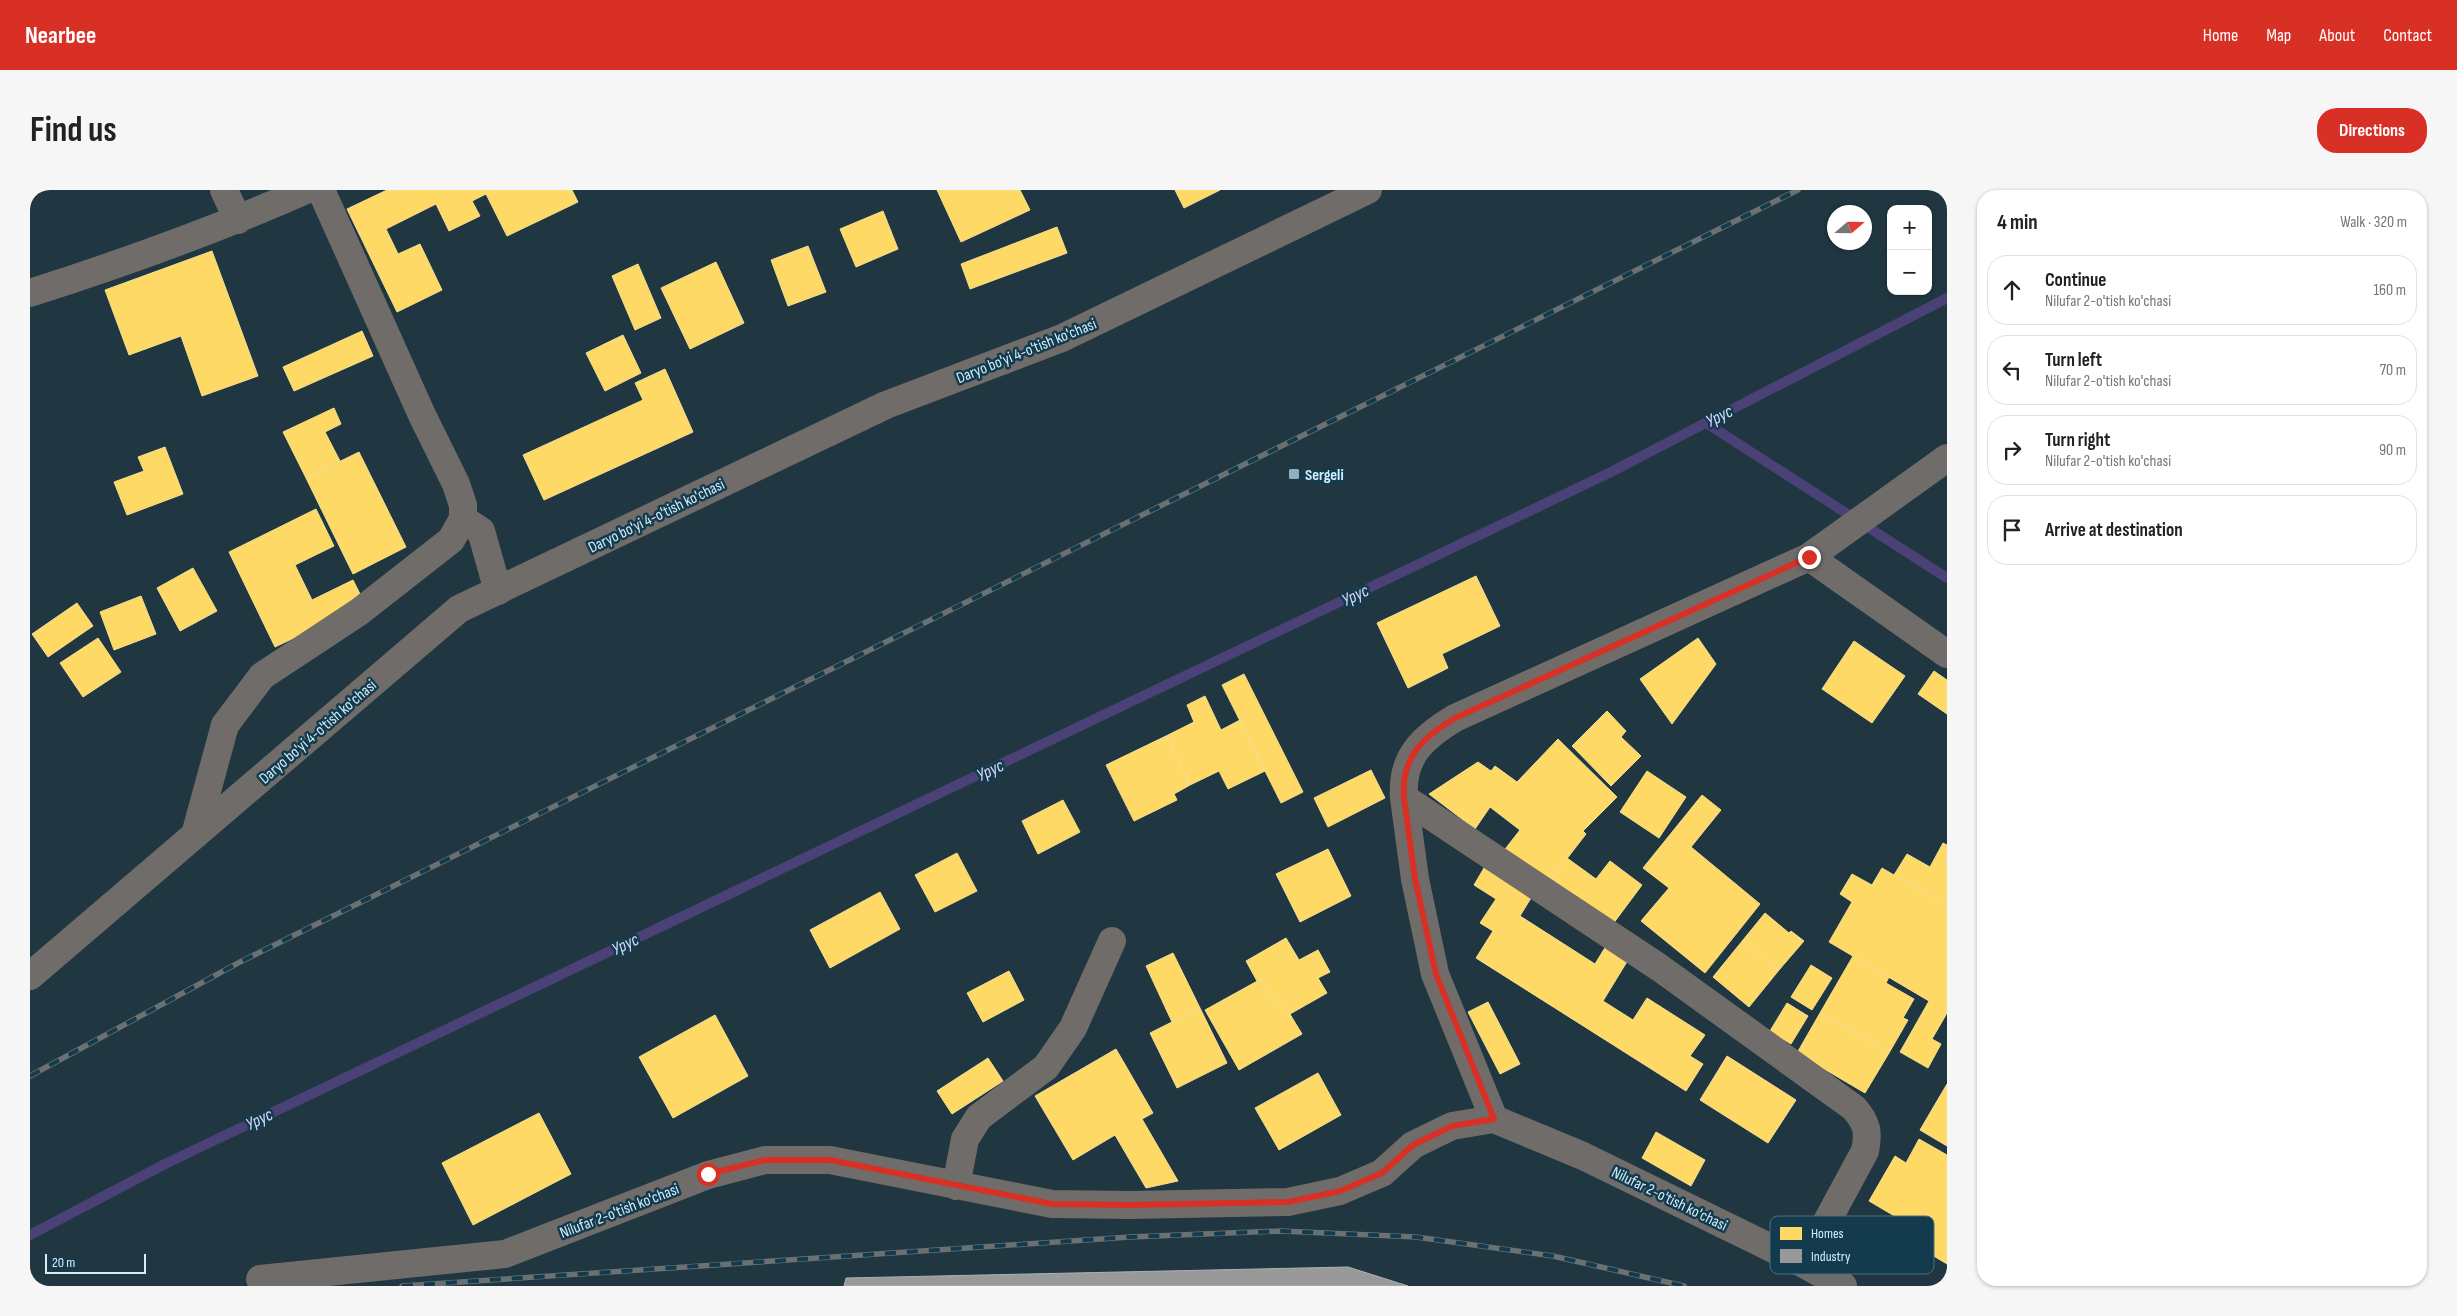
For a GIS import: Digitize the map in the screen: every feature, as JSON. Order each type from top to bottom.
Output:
[{"type":"street","points":[[224,190],[238,220]]},
{"type":"street","points":[[30,293],[124,263],[238,220],[306,190]]},
{"type":"street","points":[[195,835],[225,725],[262,676],[359,612],[451,540],[463,519],[463,505],[456,484],[321,190]]},
{"type":"street","name":"Daryo bo'yi 4-o'tish ko'chasi","points":[[30,976],[459,609],[886,405],[1062,338],[1368,190]]},
{"type":"street","points":[[1494,1119],[1436,974],[1415,879],[1404,798],[1403,785],[1409,760],[1430,733],[1446,723],[1809,557],[1947,458]]},
{"type":"street","points":[[463,519],[481,531],[498,591]]},
{"type":"street","points":[[1809,557],[1947,654]]},
{"type":"street","points":[[1404,798],[1660,968],[1854,1108],[1865,1120],[1868,1135],[1865,1151],[1830,1216]]},
{"type":"street","points":[[956,1186],[965,1139],[978,1117],[1046,1067],[1073,1028],[1112,941]]},
{"type":"street","name":"Nilufar 2-o'tish ko'chasi","points":[[260,1279],[506,1254],[708,1174],[765,1160],[830,1160],[1052,1204],[1130,1205],[1288,1202],[1340,1191],[1382,1173],[1413,1145],[1452,1126],[1494,1119],[1583,1156],[1770,1247]]},
{"type":"street","name":"Nilufar 2-o'tish ko'chasi","points":[[1822,1274],[1843,1286]]},
{"type":"building: Homes","points":[[387,190],[484,190],[486,194],[472,201],[480,216],[449,231],[436,204],[386,229],[398,254],[420,244],[442,290],[397,312],[347,209]]},
{"type":"building: Homes","points":[[484,190],[572,190],[578,202],[507,236]]},
{"type":"building: Homes","points":[[937,190],[1020,190],[1030,210],[961,242]]},
{"type":"building: Homes","points":[[1175,190],[1220,190],[1184,208]]},
{"type":"building: Homes","points":[[883,211],[898,249],[856,267],[840,229]]},
{"type":"building: Homes","points":[[1057,227],[1067,253],[970,289],[961,264]]},
{"type":"building: Homes","points":[[808,246],[826,292],[788,306],[771,260]]},
{"type":"building: Homes","points":[[212,251],[258,376],[202,396],[181,336],[129,355],[105,290]]},
{"type":"building: Homes","points":[[716,262],[744,323],[690,349],[661,288]]},
{"type":"building: Homes","points":[[638,264],[661,318],[635,330],[612,276]]},
{"type":"building: Homes","points":[[362,331],[373,356],[294,391],[283,367]]},
{"type":"building: Homes","points":[[623,335],[641,373],[605,391],[586,353]]},
{"type":"building: Homes","points":[[665,369],[693,432],[544,500],[523,455],[643,400],[635,383]]},
{"type":"building: Homes","points":[[334,408],[341,424],[325,432],[340,461],[306,478],[283,432]]},
{"type":"building: Homes","points":[[165,447],[183,494],[127,515],[114,482],[144,471],[138,457]]},
{"type":"building: Homes","points":[[359,452],[406,547],[353,574],[306,478]]},
{"type":"building: Homes","points":[[316,509],[334,546],[295,565],[312,600],[353,580],[365,604],[275,647],[229,552]]},
{"type":"building: Homes","points":[[193,568],[217,611],[180,631],[157,588]]},
{"type":"building: Homes","points":[[1476,576],[1500,626],[1442,654],[1448,668],[1408,688],[1377,623]]},
{"type":"building: Homes","points":[[141,596],[156,634],[114,650],[100,612]]},
{"type":"building: Homes","points":[[77,603],[93,626],[48,657],[32,634]]},
{"type":"building: Homes","points":[[98,638],[121,672],[83,697],[60,663]]},
{"type":"building: Homes","points":[[1698,638],[1716,664],[1672,724],[1640,679]]},
{"type":"building: Homes","points":[[1854,641],[1905,676],[1872,723],[1822,689]]},
{"type":"building: Homes","points":[[1934,671],[1947,680],[1947,714],[1918,694]]},
{"type":"building: Homes","points":[[1244,674],[1303,792],[1281,803],[1222,685]]},
{"type":"building: Homes","points":[[1205,696],[1221,730],[1240,720],[1265,771],[1228,789],[1219,771],[1190,785],[1166,736],[1194,722],[1187,705]]},
{"type":"building: Homes","points":[[1607,711],[1626,731],[1621,737],[1641,756],[1611,786],[1572,746]]},
{"type":"building: Homes","points":[[1166,736],[1190,785],[1174,794],[1177,800],[1134,821],[1106,765]]},
{"type":"building: Homes","points":[[1558,739],[1617,797],[1583,831],[1586,834],[1549,882],[1502,853],[1520,830],[1490,807],[1475,829],[1429,794],[1478,762],[1491,771],[1495,766],[1517,782]]},
{"type":"building: Homes","points":[[1371,770],[1385,798],[1328,827],[1314,798]]},
{"type":"building: Homes","points":[[1647,771],[1686,797],[1659,838],[1620,812]]},
{"type":"building: Homes","points":[[1702,795],[1721,810],[1691,847],[1760,904],[1705,973],[1641,921],[1669,888],[1643,868]]},
{"type":"building: Homes","points":[[1063,800],[1080,832],[1038,854],[1022,821]]},
{"type":"building: Homes","points":[[1943,843],[1947,845],[1947,906],[1894,875],[1907,854],[1930,867]]},
{"type":"building: Homes","points":[[1328,849],[1351,896],[1300,922],[1276,874]]},
{"type":"building: Homes","points":[[957,853],[977,891],[935,912],[915,875]]},
{"type":"building: Homes","points":[[1567,858],[1596,879],[1610,861],[1642,885],[1610,928],[1549,882]]},
{"type":"building: Homes","points":[[1484,868],[1531,898],[1520,916],[1595,964],[1606,946],[1628,960],[1603,1001],[1633,1020],[1647,998],[1705,1035],[1690,1056],[1703,1064],[1686,1091],[1476,958],[1493,931],[1480,923],[1496,899],[1474,885]]},
{"type":"building: Homes","points":[[1882,868],[1947,906],[1947,1013],[1932,1039],[1941,1044],[1928,1068],[1900,1052],[1929,1001],[1829,942],[1852,902],[1840,894],[1852,874],[1872,885]]},
{"type":"building: Homes","points":[[880,892],[900,929],[830,968],[810,930]]},
{"type":"building: Homes","points":[[1765,913],[1789,933],[1791,931],[1804,941],[1779,970],[1743,940]]},
{"type":"building: Homes","points":[[1286,938],[1299,960],[1318,950],[1330,972],[1318,978],[1327,993],[1290,1014],[1282,1001],[1276,1004],[1261,979],[1257,981],[1246,961]]},
{"type":"building: Homes","points":[[1743,940],[1779,970],[1749,1007],[1713,977]]},
{"type":"building: Homes","points":[[1173,953],[1200,1008],[1172,1022],[1146,966]]},
{"type":"building: Homes","points":[[1853,956],[1889,977],[1886,983],[1914,999],[1903,1018],[1908,1020],[1889,1053],[1820,1013]]},
{"type":"building: Homes","points":[[1811,965],[1832,978],[1812,1010],[1791,997]]},
{"type":"building: Homes","points":[[1009,971],[1024,1000],[983,1022],[967,993]]},
{"type":"building: Homes","points":[[1261,979],[1276,1004],[1282,1001],[1302,1034],[1239,1070],[1205,1010]]},
{"type":"building: Homes","points":[[1488,1002],[1520,1064],[1500,1074],[1468,1012]]},
{"type":"building: Homes","points":[[1787,1003],[1808,1016],[1791,1044],[1770,1031]]},
{"type":"building: Homes","points":[[1200,1008],[1227,1063],[1177,1088],[1150,1033]]},
{"type":"building: Homes","points":[[1820,1013],[1889,1053],[1865,1093],[1797,1053]]},
{"type":"building: Homes","points":[[715,1015],[748,1076],[673,1118],[639,1057]]},
{"type":"building: Homes","points":[[1116,1049],[1153,1113],[1142,1119],[1178,1181],[1146,1188],[1115,1135],[1073,1160],[1035,1096]]},
{"type":"building: Homes","points":[[1727,1056],[1796,1100],[1768,1143],[1700,1100]]},
{"type":"building: Homes","points":[[988,1058],[1003,1081],[952,1114],[937,1091]]},
{"type":"building: Homes","points":[[1318,1073],[1341,1115],[1279,1150],[1255,1108]]},
{"type":"building: Homes","points":[[1947,1084],[1947,1146],[1920,1130]]},
{"type":"building: Homes","points":[[539,1113],[571,1174],[473,1225],[442,1163]]},
{"type":"building: Homes","points":[[1656,1132],[1705,1160],[1691,1186],[1642,1158]]},
{"type":"building: Homes","points":[[1919,1139],[1947,1155],[1947,1264],[1934,1256],[1934,1216],[1894,1216],[1869,1201],[1895,1156],[1906,1163]]},
{"type":"building: Industry","points":[[1348,1267],[1408,1286],[844,1286],[846,1278]]},
{"type":"waterway","name":"Урус","points":[[30,1235],[165,1164],[1611,472],[1947,298]]},
{"type":"waterway","points":[[1706,423],[1947,578]]},
{"type":"railway","points":[[30,1076],[240,962],[1798,190]]},
{"type":"railway","points":[[402,1286],[1130,1237],[1281,1231],[1416,1237],[1553,1256],[1684,1286]]},
{"type":"place","name":"Sergeli","points":[[1294,474]]},
{"type":"route","points":[[708,1174],[765,1160],[830,1160],[1052,1204],[1130,1205],[1288,1202],[1340,1191],[1382,1173],[1413,1145],[1452,1126],[1494,1119],[1436,974],[1415,879],[1404,798],[1403,785],[1409,760],[1430,733],[1455,718],[1809,557]]}]
